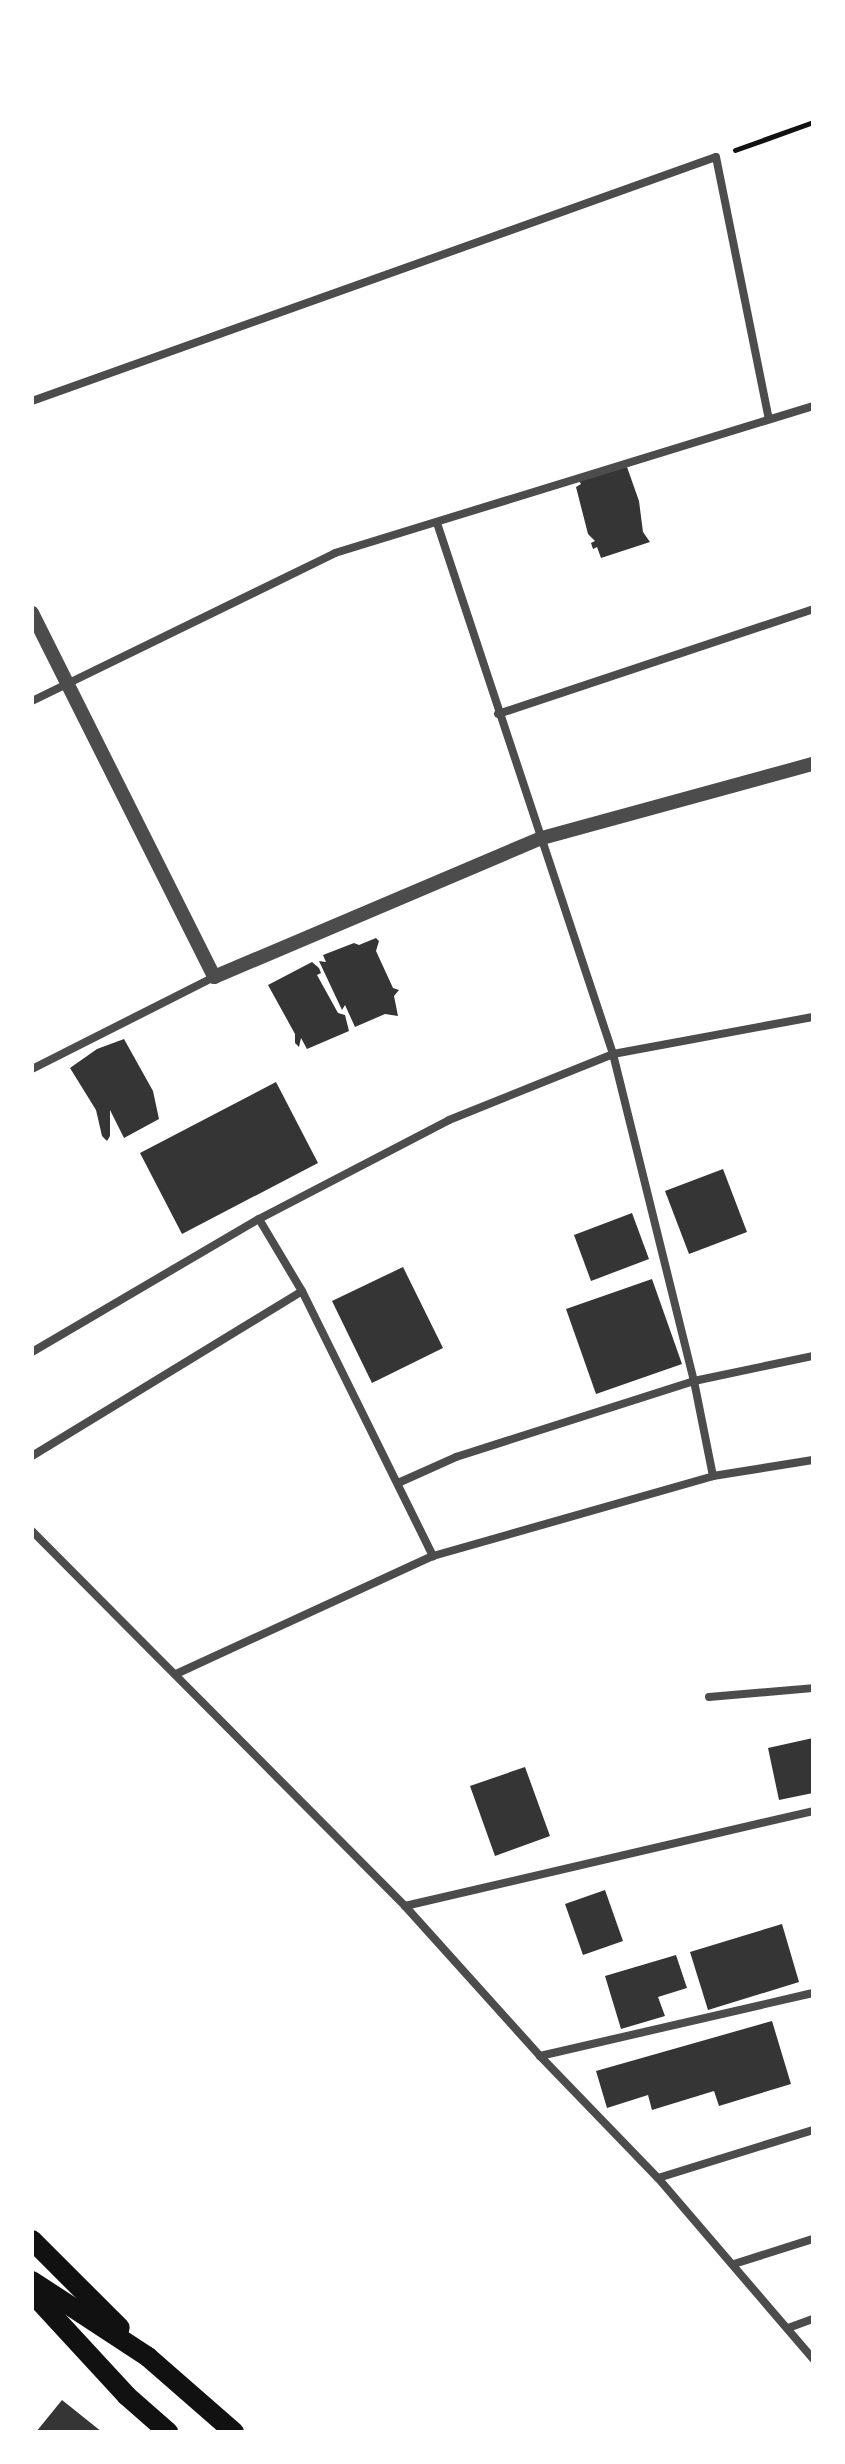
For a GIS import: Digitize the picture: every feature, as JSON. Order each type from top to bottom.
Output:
[{"type":"main road","points":[[32,2240],[148,2357],[234,2432]]},
{"type":"main road","points":[[32,2281],[148,2357]]},
{"type":"main road","points":[[32,2293],[127,2396],[168,2432]]},
{"type":"main road","points":[[32,2317],[64,2328]]},
{"type":"street","points":[[32,401],[716,157],[769,419]]},
{"type":"street","points":[[32,701],[65,682],[335,553],[813,406]]},
{"type":"street","points":[[437,523],[613,1054],[694,1381],[713,1476]]},
{"type":"street","points":[[498,714],[813,609]]},
{"type":"street","points":[[32,613],[214,977]]},
{"type":"street","points":[[32,1069],[214,977],[542,838],[813,764]]},
{"type":"street","points":[[32,1352],[259,1219],[449,1120],[613,1054],[813,1017]]},
{"type":"street","points":[[259,1219],[302,1291],[433,1556]]},
{"type":"street","points":[[32,1456],[302,1291]]},
{"type":"street","points":[[398,1483],[456,1457],[694,1381],[813,1356]]},
{"type":"street","points":[[176,1674],[433,1556],[713,1476],[813,1460]]},
{"type":"street","points":[[32,1531],[405,1906],[540,2056],[658,2178],[813,2359]]},
{"type":"street","points":[[709,1697],[813,1688]]},
{"type":"street","points":[[405,1906],[813,1811]]},
{"type":"street","points":[[540,2056],[813,1993]]},
{"type":"street","points":[[658,2178],[813,2130]]},
{"type":"street","points":[[734,2264],[813,2239]]},
{"type":"street","points":[[788,2328],[813,2319]]},
{"type":"path","points":[[716,157],[813,122]]},
{"type":"building","points":[[627,467],[639,501],[643,532],[650,542],[601,558],[597,547],[593,549],[591,543],[595,541],[588,534],[576,487],[581,484],[579,481]]},
{"type":"building","points":[[376,938],[379,941],[376,951],[393,988],[399,990],[394,996],[398,1016],[385,1014],[355,1027],[345,1005],[342,1010],[319,961],[326,962],[323,955]]},
{"type":"building","points":[[312,962],[319,968],[321,973],[317,975],[338,1013],[345,1015],[349,1031],[307,1049],[301,1038],[299,1047],[295,1043],[295,1034],[268,985]]},
{"type":"building","points":[[124,1039],[153,1091],[159,1119],[124,1138],[110,1110],[110,1136],[107,1141],[102,1136],[96,1110],[70,1068],[97,1049]]},
{"type":"building","points":[[276,1082],[318,1163],[182,1234],[140,1153]]},
{"type":"building","points":[[723,1169],[747,1232],[689,1254],[665,1191]]},
{"type":"building","points":[[632,1213],[649,1259],[591,1281],[574,1235]]},
{"type":"building","points":[[403,1267],[443,1348],[372,1383],[332,1301]]},
{"type":"building","points":[[652,1279],[682,1364],[596,1394],[566,1309]]},
{"type":"building","points":[[813,1738],[813,1793],[779,1800],[768,1748]]},
{"type":"building","points":[[525,1767],[550,1836],[495,1856],[470,1786]]},
{"type":"building","points":[[605,1890],[623,1941],[583,1955],[565,1904]]},
{"type":"building","points":[[782,1924],[799,1982],[708,2010],[690,1952]]},
{"type":"building","points":[[676,1955],[687,1988],[658,1997],[665,2016],[621,2029],[605,1976]]},
{"type":"building","points":[[772,2021],[791,2084],[719,2106],[714,2091],[652,2110],[648,2095],[607,2108],[596,2071]]},
{"type":"building","points":[[62,2400],[102,2432],[36,2432]]}]
